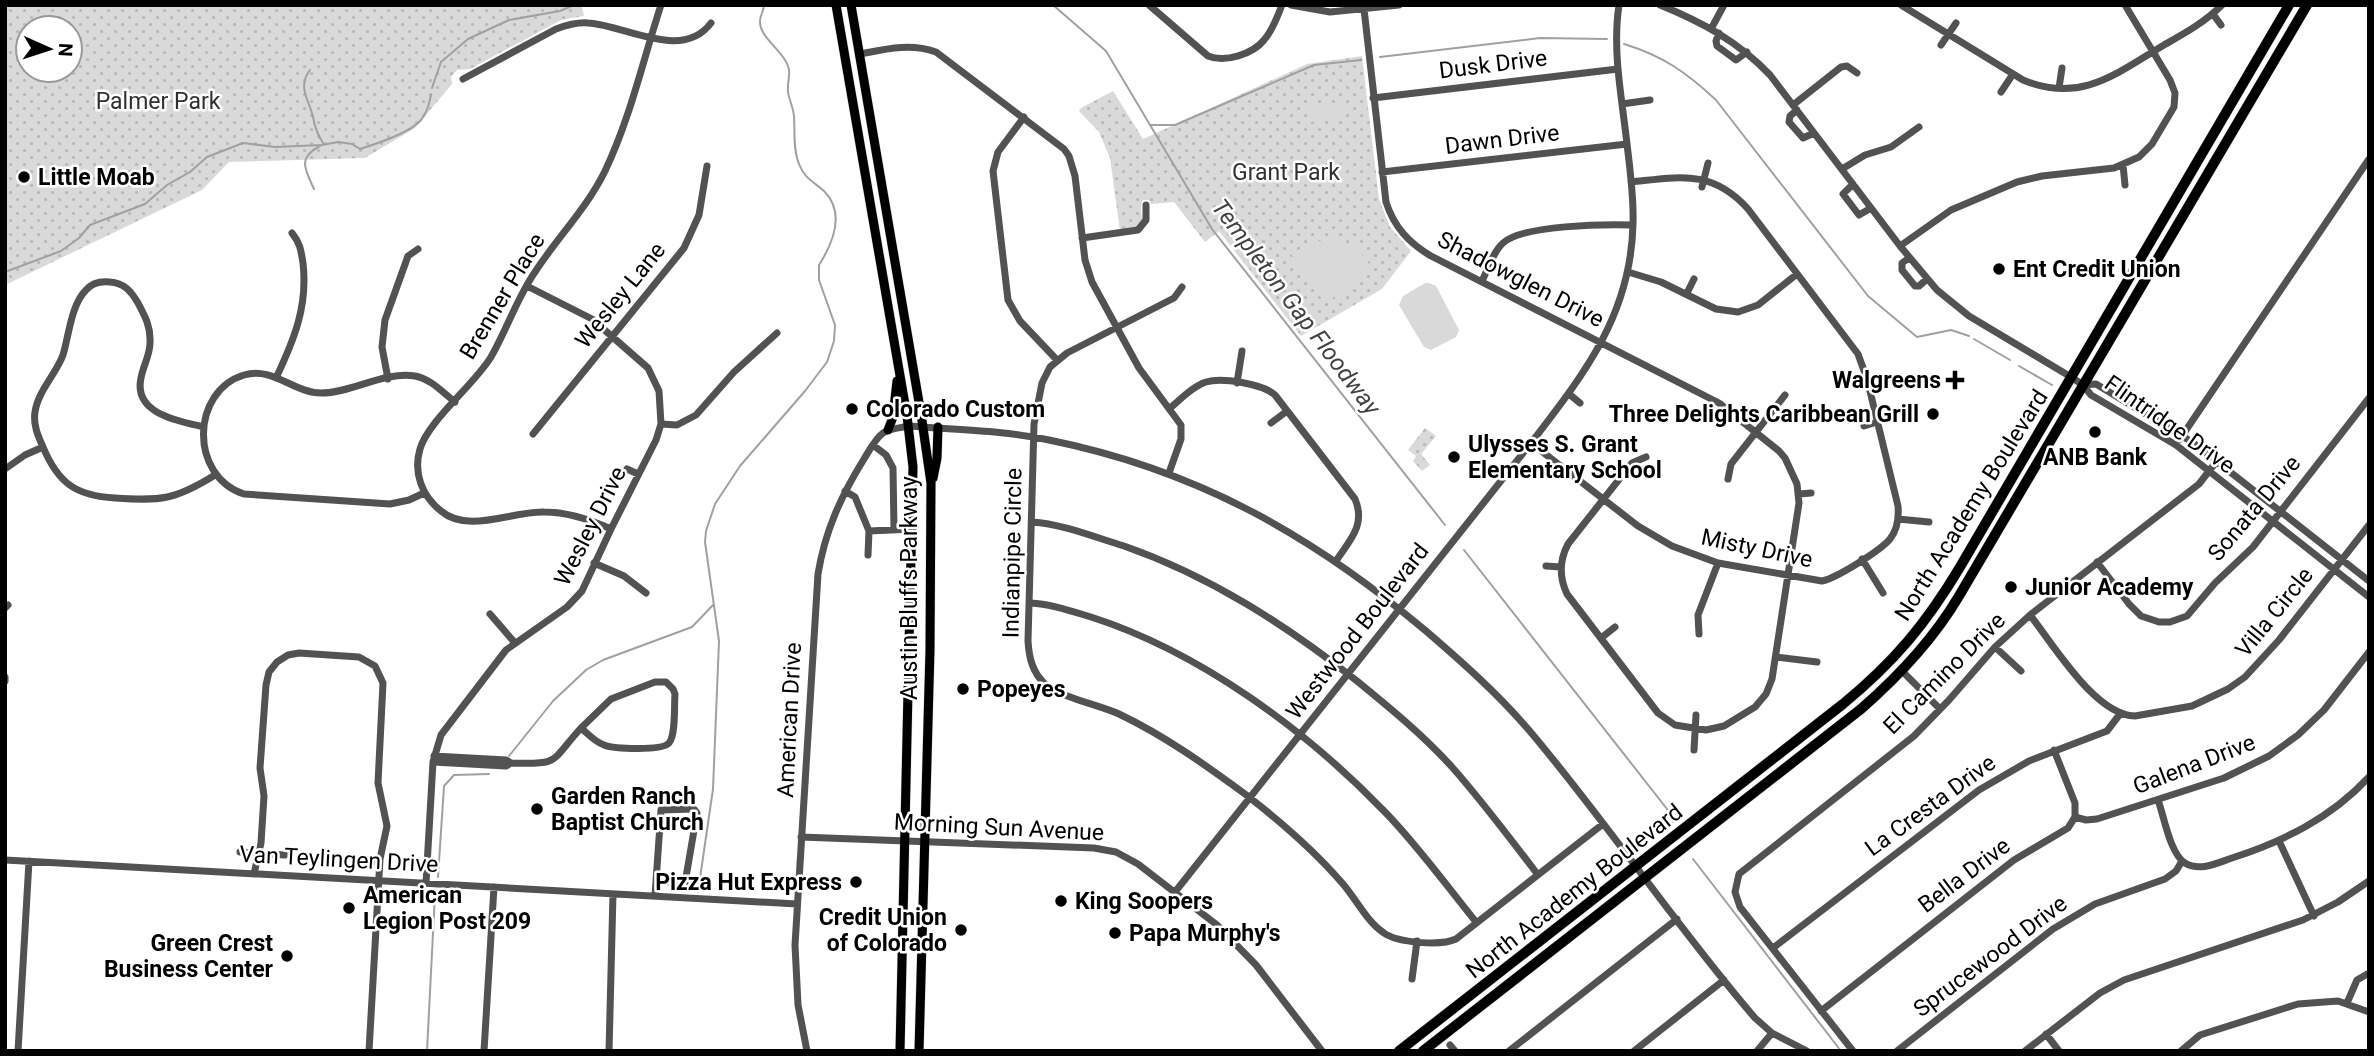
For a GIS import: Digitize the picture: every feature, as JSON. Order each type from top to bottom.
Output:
[{"type":"highway","name":"North Academy Boulevard","points":[[1399,1051],[1843,704],[1892,661],[1941,599],[2289,5]]},
{"type":"highway","name":"North Academy Boulevard","points":[[1423,1051],[1861,709],[1903,672],[1937,632],[2307,5]]},
{"type":"main road","name":"Austin Bluffs Parkway","points":[[835,5],[909,426],[914,479],[900,1051]]},
{"type":"main road","name":"Austin Bluffs Parkway","points":[[851,5],[931,483],[930,650],[919,1051]]},
{"type":"main road","points":[[888,430],[895,408],[898,365]]},
{"type":"main road","points":[[931,483],[937,458],[938,428]]},
{"type":"street","name":"Brenner Place","points":[[424,493],[418,467],[422,445],[429,432],[488,362],[533,275],[592,194],[605,170],[624,121],[662,5]]},
{"type":"street","points":[[1149,5],[1216,60],[1231,58],[1260,45],[1271,30],[1282,5]]},
{"type":"street","points":[[1291,5],[1330,12],[1399,5]]},
{"type":"street","name":"Westwood Boulevard","points":[[1175,892],[1531,443],[1569,394],[1603,342],[1615,315],[1628,272],[1633,225],[1631,182],[1618,69],[1616,29],[1619,5]]},
{"type":"street","name":"Flintridge Drive","points":[[1660,5],[1719,33],[1747,52],[1770,75],[1909,258],[1946,299],[1969,317],[2071,377],[2091,395],[2176,446],[2369,597]]},
{"type":"street","points":[[1711,29],[1724,5]]},
{"type":"street","points":[[1901,5],[2013,74],[2031,83],[2059,88],[2098,84],[2154,52],[2213,14],[2222,5]]},
{"type":"street","points":[[1900,246],[1951,209],[2017,182],[2123,165],[2139,157],[2147,149],[2174,107],[2174,86],[2126,5]]},
{"type":"street","name":"Shadowglen Drive","points":[[1364,9],[1382,172],[1390,213],[1410,242],[1431,256],[1710,397],[1785,458],[1794,476],[1799,494],[1770,687],[1755,707],[1724,726],[1706,730],[1695,729]]},
{"type":"street","points":[[2213,14],[2221,25]]},
{"type":"street","points":[[463,79],[556,29],[571,24],[594,23],[667,41],[704,32],[711,23]]},
{"type":"street","points":[[1941,45],[1956,23]]},
{"type":"street","points":[[1719,33],[1717,46],[1737,60],[1747,52]]},
{"type":"street","points":[[860,54],[907,47],[936,52],[1024,117],[1069,156],[1076,176],[1087,271],[1139,368],[1181,425],[1182,432],[1169,473]]},
{"type":"street","points":[[1795,107],[1840,63],[1857,73]]},
{"type":"street","points":[[2059,88],[2062,68]]},
{"type":"street","name":"Dusk Drive","points":[[1373,97],[1618,69]]},
{"type":"street","points":[[2001,92],[2013,74]]},
{"type":"street","points":[[1622,104],[1650,100]]},
{"type":"street","name":"Flintridge Drive","points":[[1795,107],[1789,122],[1803,138],[1814,133]]},
{"type":"street","points":[[1024,117],[999,152],[993,171],[1006,289],[1013,311],[1020,321],[1057,360],[1174,298],[1182,287]]},
{"type":"street","points":[[1842,169],[1865,155],[1891,147],[1919,127]]},
{"type":"street","name":"Dawn Drive","points":[[1382,172],[1627,144]]},
{"type":"street","points":[[2176,446],[2369,159]]},
{"type":"street","points":[[1702,187],[1708,163]]},
{"type":"street","points":[[2123,165],[2125,185]]},
{"type":"street","name":"Wesley Lane","points":[[533,434],[689,240],[699,215],[707,166]]},
{"type":"street","points":[[2040,167],[2042,176]]},
{"type":"street","points":[[1631,182],[1677,177],[1704,178],[1722,186],[1740,201],[1855,343],[1898,506],[1898,519],[1929,522]]},
{"type":"street","points":[[1853,184],[1843,194],[1859,215],[1871,208]]},
{"type":"street","points":[[1082,238],[1138,230],[1146,220],[1146,205]]},
{"type":"street","points":[[1482,281],[1499,247],[1513,236],[1593,225],[1633,225]]},
{"type":"street","points":[[276,378],[292,345],[303,307],[305,279],[300,242],[292,233]]},
{"type":"street","points":[[388,379],[382,347],[385,320],[408,256],[418,249]]},
{"type":"street","name":"Flintridge Drive","points":[[1909,258],[1902,263],[1902,271],[1915,286],[1927,279]]},
{"type":"street","points":[[1628,272],[1649,277],[1716,309],[1739,316],[1758,305],[1797,274]]},
{"type":"street","points":[[1687,293],[1694,279]]},
{"type":"street","points":[[204,426],[177,420],[156,412],[146,404],[140,387],[150,348],[147,320],[134,296],[125,286],[100,282],[89,287],[80,298],[62,358],[37,405],[36,428],[50,465],[60,478],[78,491],[96,496],[146,500],[166,499],[188,491],[215,475]]},
{"type":"street","name":"Wesley Drive","points":[[426,883],[434,759],[447,724],[515,643],[573,602],[582,591],[656,440],[661,424],[660,400],[653,375],[648,368],[585,315],[527,286]]},
{"type":"street","points":[[661,424],[684,423],[696,415],[724,382],[777,333]]},
{"type":"street","points":[[1237,383],[1242,351]]},
{"type":"street","name":"Indianpipe Circle","points":[[1057,360],[1046,374],[1039,393],[1034,437],[1029,654],[1034,670],[1045,684],[1117,714],[1163,737],[1250,798],[1308,846],[1380,930],[1391,938],[1442,944],[1450,942],[1603,824]]},
{"type":"street","points":[[455,402],[424,379],[409,376],[320,393],[304,390],[262,374],[249,374],[229,384],[215,398],[204,426],[204,450],[215,475],[231,489],[258,497],[390,504],[424,493],[447,516],[462,520],[552,512],[581,517],[611,529]]},
{"type":"street","points":[[1170,408],[1205,382],[1265,387],[1275,395],[1358,506],[1360,522],[1336,561]]},
{"type":"street","name":"Flintridge Drive","points":[[2083,385],[2096,384],[2182,436],[2369,581]]},
{"type":"street","points":[[1569,394],[1580,403]]},
{"type":"street","points":[[1728,479],[1731,464],[1785,395]]},
{"type":"street","name":"Sonata Drive","points":[[2097,562],[2129,604],[2141,615],[2159,622],[2179,620],[2194,609],[2215,583],[2244,557],[2369,398]]},
{"type":"street","points":[[1271,423],[1287,411]]},
{"type":"street","points":[[2140,424],[2146,414]]},
{"type":"street","points":[[1864,426],[1877,422]]},
{"type":"street","points":[[888,430],[909,426],[989,431],[1034,437],[1101,452],[1169,473],[1256,512],[1336,561],[1455,656],[1506,704],[1755,1018],[1772,1033],[1807,1051]]},
{"type":"street","name":"American Drive","points":[[807,1051],[795,974],[816,584],[827,531],[845,491],[873,445],[888,430]]},
{"type":"street","name":"Misty Drive","points":[[1531,443],[1654,537],[1685,552],[1718,563],[1817,582],[1828,580],[1890,539],[1898,519]]},
{"type":"street","points":[[873,445],[886,455],[891,464],[894,529]]},
{"type":"street","points":[[5,469],[43,447]]},
{"type":"street","points":[[1646,457],[1632,463],[1568,544],[1560,567],[1562,585],[1658,713],[1675,725],[1695,729]]},
{"type":"street","name":"El Camino Drive","points":[[1773,948],[1740,907],[1735,886],[1739,874],[1914,736],[1995,647],[2031,614],[2199,484],[2216,463]]},
{"type":"street","points":[[627,469],[638,474]]},
{"type":"street","points":[[845,491],[855,497],[869,531],[868,555]]},
{"type":"street","points":[[1799,494],[1811,493]]},
{"type":"street","points":[[1483,502],[1492,509]]},
{"type":"street","points":[[1031,522],[1048,524],[1154,557],[1199,577],[1269,617],[1409,724],[1451,766],[1538,875]]},
{"type":"street","name":"Villa Circle","points":[[2120,714],[2135,716],[2177,710],[2210,699],[2228,689],[2262,660],[2369,525]]},
{"type":"street","points":[[869,531],[913,529]]},
{"type":"street","points":[[1650,544],[1654,537]]},
{"type":"street","points":[[1862,559],[1883,593]]},
{"type":"street","points":[[594,563],[624,576],[646,593]]},
{"type":"street","points":[[1699,634],[1698,615],[1718,563]]},
{"type":"street","points":[[1546,566],[1560,567]]},
{"type":"street","points":[[1030,603],[1052,606],[1106,622],[1170,650],[1236,688],[1299,736],[1393,820],[1476,922]]},
{"type":"street","points":[[490,614],[515,643]]},
{"type":"street","points":[[2031,614],[2088,688],[2120,714]]},
{"type":"street","points":[[1601,638],[1615,627]]},
{"type":"street","points":[[1995,647],[2021,671]]},
{"type":"street","name":"Galena Drive","points":[[2075,817],[2097,819],[2240,772],[2280,749],[2324,710],[2369,652]]},
{"type":"street","points":[[254,874],[260,853],[264,796],[260,768],[265,685],[269,672],[277,662],[293,654],[352,656],[370,662],[383,683],[378,783],[387,826],[380,862],[369,1051]]},
{"type":"street","points":[[1776,656],[1817,663]]},
{"type":"street","points":[[1903,672],[1940,709]]},
{"type":"street","points":[[434,759],[506,760],[511,763],[541,764],[552,761],[581,728],[616,696],[655,682],[672,683],[675,694],[673,737],[663,747],[603,745],[581,728]]},
{"type":"street","name":"La Cresta Drive","points":[[1773,948],[1955,805],[2002,775],[2054,750],[2107,731],[2120,714]]},
{"type":"street","points":[[1694,750],[1696,715]]},
{"type":"street","points":[[2054,750],[2075,803],[2075,817]]},
{"type":"street","points":[[2158,800],[2173,846],[2182,861],[2203,867],[2279,841],[2329,812],[2369,777]]},
{"type":"street","points":[[655,896],[656,881],[661,810],[694,809],[697,813],[685,883],[656,881]]},
{"type":"street","name":"Bella Drive","points":[[1821,1011],[2014,860],[2064,832],[2075,817]]},
{"type":"street","name":"Morning Sun Avenue","points":[[801,838],[1107,849],[1138,864],[1217,925],[1242,949],[1322,1051]]},
{"type":"street","points":[[2279,841],[2314,916]]},
{"type":"street","points":[[240,852],[285,855]]},
{"type":"street","name":"Van Teylingen Drive","points":[[5,860],[797,904]]},
{"type":"street","points":[[356,860],[380,862]]},
{"type":"street","points":[[18,1051],[29,861]]},
{"type":"street","name":"Sprucewood Drive","points":[[1897,1051],[2053,929],[2095,904],[2165,878],[2176,871],[2182,861]]},
{"type":"street","points":[[2025,1051],[2100,993],[2135,975],[2314,916],[2369,881]]},
{"type":"street","points":[[484,1051],[494,887]]},
{"type":"street","points":[[609,1051],[613,894]]},
{"type":"street","points":[[1509,1051],[1677,919]]},
{"type":"street","points":[[1412,979],[1417,941]]},
{"type":"street","points":[[1773,948],[1853,1051]]},
{"type":"street","points":[[2347,1003],[2357,980],[2369,973]]},
{"type":"street","points":[[1634,1051],[1724,980]]},
{"type":"street","points":[[2181,1051],[2200,1035],[2298,1004],[2328,1001],[2347,1003],[2369,1012]]},
{"type":"street","points":[[1757,1051],[1772,1033]]},
{"type":"street","points":[[2046,1034],[2059,1051]]},
{"type":"green space","name":"Palmer Park","points":[[5,5],[585,5],[582,7],[584,16],[561,20],[470,69],[457,70],[451,77],[452,84],[415,128],[365,158],[229,162],[202,190],[5,285]]},
{"type":"green space","name":"Grant Park","points":[[1362,56],[1379,199],[1390,227],[1411,251],[1382,289],[1301,336],[1219,231],[1205,242],[1174,202],[1151,204],[1149,200],[1143,200],[1141,225],[1133,230],[1120,231],[1110,158],[1099,132],[1079,111],[1081,108],[1113,91],[1143,139],[1307,64]]},
{"type":"green space","points":[[1341,102],[1344,118],[1310,122],[1308,106]]},
{"type":"green space","points":[[1331,239],[1357,248],[1374,270],[1328,301],[1322,299],[1291,254],[1310,243]]},
{"type":"green space","points":[[1425,283],[1436,286],[1459,330],[1456,337],[1431,350],[1424,347],[1399,305],[1403,296]]},
{"type":"green space","points":[[1425,428],[1436,436],[1421,454],[1430,465],[1422,471],[1413,461],[1416,456],[1408,450]]},
{"type":"waterway","name":"Templeton Gap Floodway","points":[[432,88],[441,62],[468,39],[509,20],[560,11],[574,5]]},
{"type":"waterway","name":"Templeton Gap Floodway","points":[[698,892],[713,789],[719,641],[705,542],[706,531],[715,504],[740,466],[827,362],[834,341],[835,325],[819,280],[819,265],[833,238],[836,218],[831,200],[804,173],[797,159],[794,114],[788,92],[789,70],[787,63],[761,27],[764,5]]},
{"type":"waterway","name":"Templeton Gap Floodway","points":[[1053,5],[1106,51],[1212,229],[1445,525]]},
{"type":"waterway","points":[[1380,57],[1540,38],[1607,39]]},
{"type":"waterway","points":[[1624,44],[1673,66],[1716,100],[1868,296],[1917,337],[1951,330],[1969,336]]},
{"type":"waterway","points":[[1151,125],[1175,125],[1314,65],[1361,60]]},
{"type":"waterway","points":[[310,70],[304,82],[305,94],[316,131],[323,143]]},
{"type":"waterway","points":[[5,272],[61,251],[79,238],[90,225],[145,204],[207,157],[243,143],[275,147],[338,142],[352,144],[360,149],[392,138],[416,125],[425,114],[431,95]]},
{"type":"waterway","points":[[314,189],[305,165],[308,155],[320,146]]},
{"type":"waterway","points":[[1974,339],[2010,360]]},
{"type":"waterway","points":[[2019,366],[2052,385]]},
{"type":"waterway","name":"Templeton Gap Floodway","points":[[1464,550],[1667,809],[1673,822]]},
{"type":"waterway","points":[[509,756],[553,701],[586,670],[603,660],[692,627],[713,605]]},
{"type":"waterway","points":[[438,877],[444,786],[454,775],[489,774]]},
{"type":"waterway","name":"Templeton Gap Floodway","points":[[1693,859],[1841,1051]]},
{"type":"waterway","points":[[427,1051],[435,894]]},
{"type":"place","name":"Little Moab","points":[[24,177]]},
{"type":"place","name":"Ent Credit Union","points":[[1999,269]]},
{"type":"place","name":"Walgreens","points":[[1955,380]]},
{"type":"place","name":"Colorado Custom","points":[[852,409]]},
{"type":"place","name":"Three Delights Caribbean Grill","points":[[1933,414]]},
{"type":"place","name":"ANB Bank","points":[[2095,432]]},
{"type":"place","name":"Ulysses S. Grant Elementary School","points":[[1454,457]]},
{"type":"place","name":"Junior Academy","points":[[2011,587]]},
{"type":"place","name":"Popeyes","points":[[963,689]]},
{"type":"place","name":"Garden Ranch Baptist Church","points":[[537,809]]},
{"type":"place","name":"Pizza Hut Express","points":[[856,882]]},
{"type":"place","name":"King Soopers","points":[[1061,901]]},
{"type":"place","name":"American Legion Post 209","points":[[349,908]]},
{"type":"place","name":"Credit Union of Colorado","points":[[961,930]]},
{"type":"place","name":"Papa Murphy's","points":[[1115,933]]},
{"type":"place","name":"Green Crest Business Center","points":[[287,956]]}]
